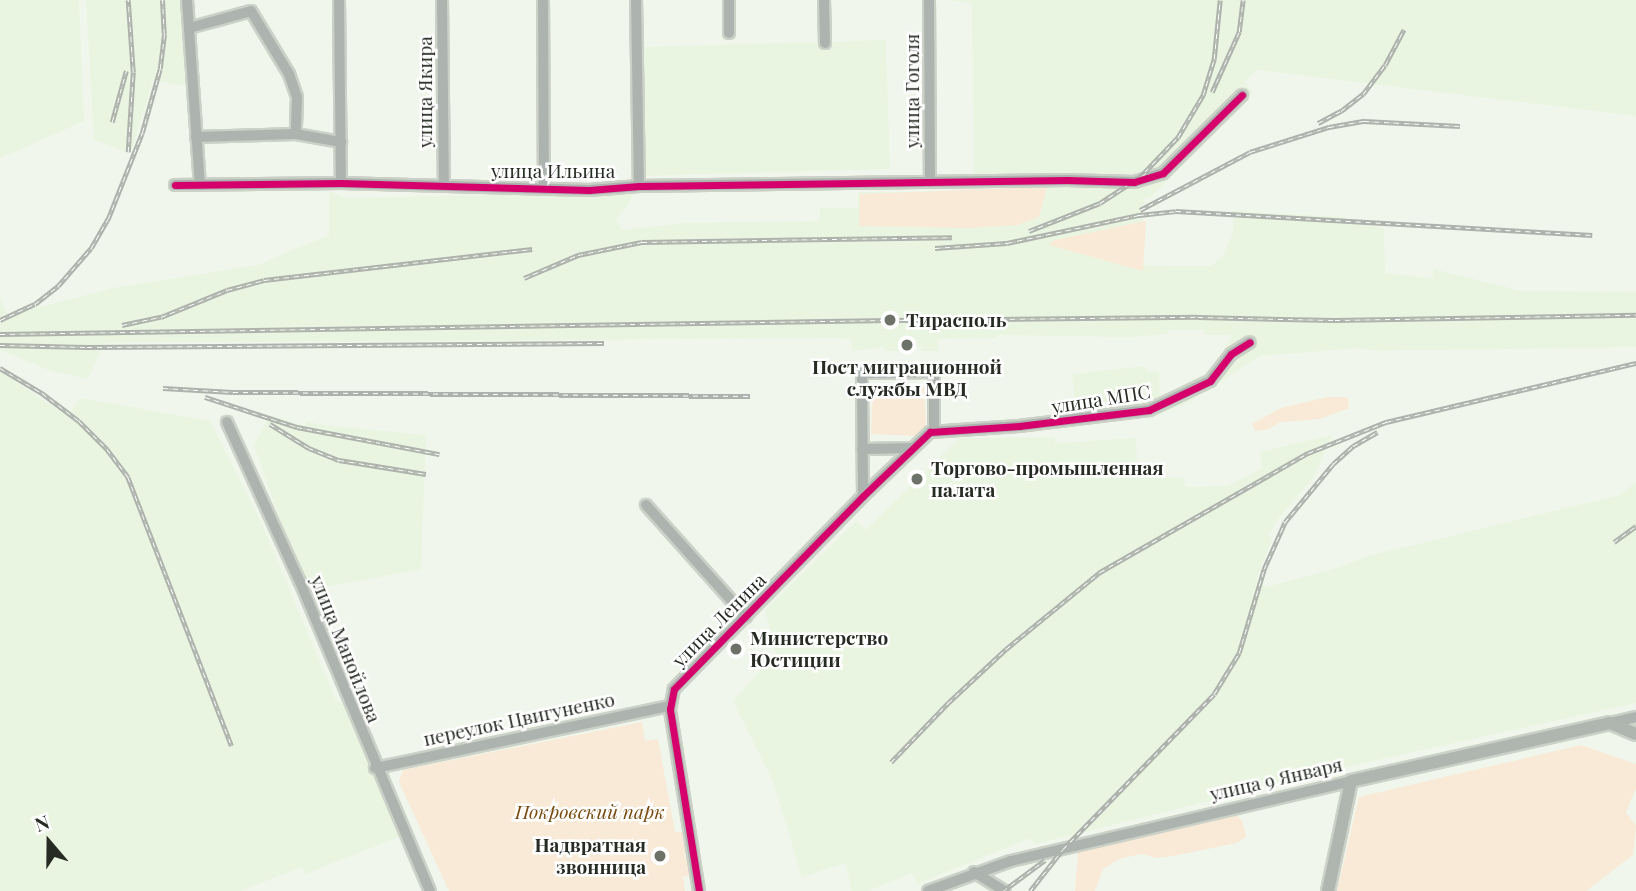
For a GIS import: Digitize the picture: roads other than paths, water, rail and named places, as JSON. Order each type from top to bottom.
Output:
[{"type":"main road","points":[[1610,723],[1636,734]]},
{"type":"main road","name":"улица 9 Января","points":[[1351,781],[1610,723]]},
{"type":"main road","points":[[1328,891],[1351,781]]},
{"type":"street","points":[[187,0],[200,185]]},
{"type":"street","points":[[339,0],[341,183]]},
{"type":"street","name":"улица Якира","points":[[442,0],[444,184]]},
{"type":"street","points":[[543,0],[544,189]]},
{"type":"street","points":[[636,0],[639,186]]},
{"type":"street","points":[[729,0],[729,33]]},
{"type":"street","points":[[824,0],[825,43]]},
{"type":"street","name":"улица Гоголя","points":[[929,0],[930,182]]},
{"type":"street","points":[[189,28],[251,11],[289,74],[297,97],[296,134]]},
{"type":"street","name":"улица Ильина","points":[[175,185],[444,184],[544,189],[1067,180],[1134,183],[1164,173],[1242,95]]},
{"type":"street","points":[[196,137],[296,134],[341,142]]},
{"type":"street","name":"улица МПС","points":[[934,431],[1019,426],[1149,410],[1210,381],[1231,354],[1250,342]]},
{"type":"street","points":[[863,496],[862,373],[934,372],[934,431]]},
{"type":"street","name":"улица Манойлова","points":[[227,422],[300,582],[375,768],[430,891]]},
{"type":"street","name":"улица Ленина","points":[[670,706],[679,682],[863,496],[912,448],[934,431]]},
{"type":"street","points":[[862,449],[912,448]]},
{"type":"street","points":[[646,505],[746,617]]},
{"type":"street","points":[[670,706],[699,891]]},
{"type":"street","name":"переулок Цвигуненко","points":[[375,768],[670,706]]},
{"type":"street","name":"улица 9 Января","points":[[1610,723],[1636,717]]},
{"type":"street","name":"улица 9 Января","points":[[928,891],[974,872],[1351,781]]},
{"type":"street","points":[[974,872],[1005,891]]},
{"type":"railway","points":[[128,0],[133,72],[128,152]]},
{"type":"railway","points":[[0,320],[35,304],[58,286],[91,248],[108,219],[142,133],[160,69],[164,34],[162,0]]},
{"type":"railway","points":[[1138,179],[1178,137],[1203,95],[1214,59],[1220,0]]},
{"type":"railway","points":[[1212,92],[1239,32],[1243,0]]},
{"type":"railway","points":[[1318,123],[1341,111],[1363,94],[1385,65],[1404,30]]},
{"type":"railway","points":[[112,122],[126,71]]},
{"type":"railway","points":[[1140,210],[1250,152],[1329,127],[1364,121],[1460,126]]},
{"type":"railway","points":[[1029,231],[1100,203],[1146,173]]},
{"type":"railway","points":[[935,248],[1007,243],[1139,215],[1176,211],[1592,235]]},
{"type":"railway","points":[[524,278],[578,255],[642,242],[952,237]]},
{"type":"railway","points":[[122,325],[161,317],[227,290],[264,280],[532,249]]},
{"type":"railway","points":[[0,334],[890,320],[1198,317],[1335,320],[1636,315]]},
{"type":"railway","points":[[0,345],[87,347],[604,343]]},
{"type":"railway","points":[[891,762],[948,703],[1006,649],[1100,572],[1308,453],[1386,422],[1636,363]]},
{"type":"railway","points":[[0,368],[42,393],[79,421],[107,449],[128,477],[232,746]]},
{"type":"railway","points":[[163,388],[233,392],[750,396]]},
{"type":"railway","points":[[205,397],[297,427],[439,454]]},
{"type":"railway","points":[[270,424],[309,448],[339,460],[426,474]]},
{"type":"railway","points":[[1030,891],[1063,849],[1214,694],[1239,653],[1264,569],[1285,522],[1333,464],[1353,446],[1377,432]]},
{"type":"railway","points":[[1614,542],[1636,526]]},
{"type":"railway","points":[[1003,891],[1045,860]]},
{"type":"place","name":"Тирасполь","points":[[890,320]]},
{"type":"place","name":"Пост миграционной службы МВД","points":[[907,345]]},
{"type":"place","name":"Торгово-промышленная палата","points":[[917,479]]},
{"type":"place","name":"Министерство Юстиции","points":[[736,649]]},
{"type":"place","name":"Надвратная звонница","points":[[660,856]]},
{"type":"park label","name":"Покровский парк","points":[[590,812]]}]
